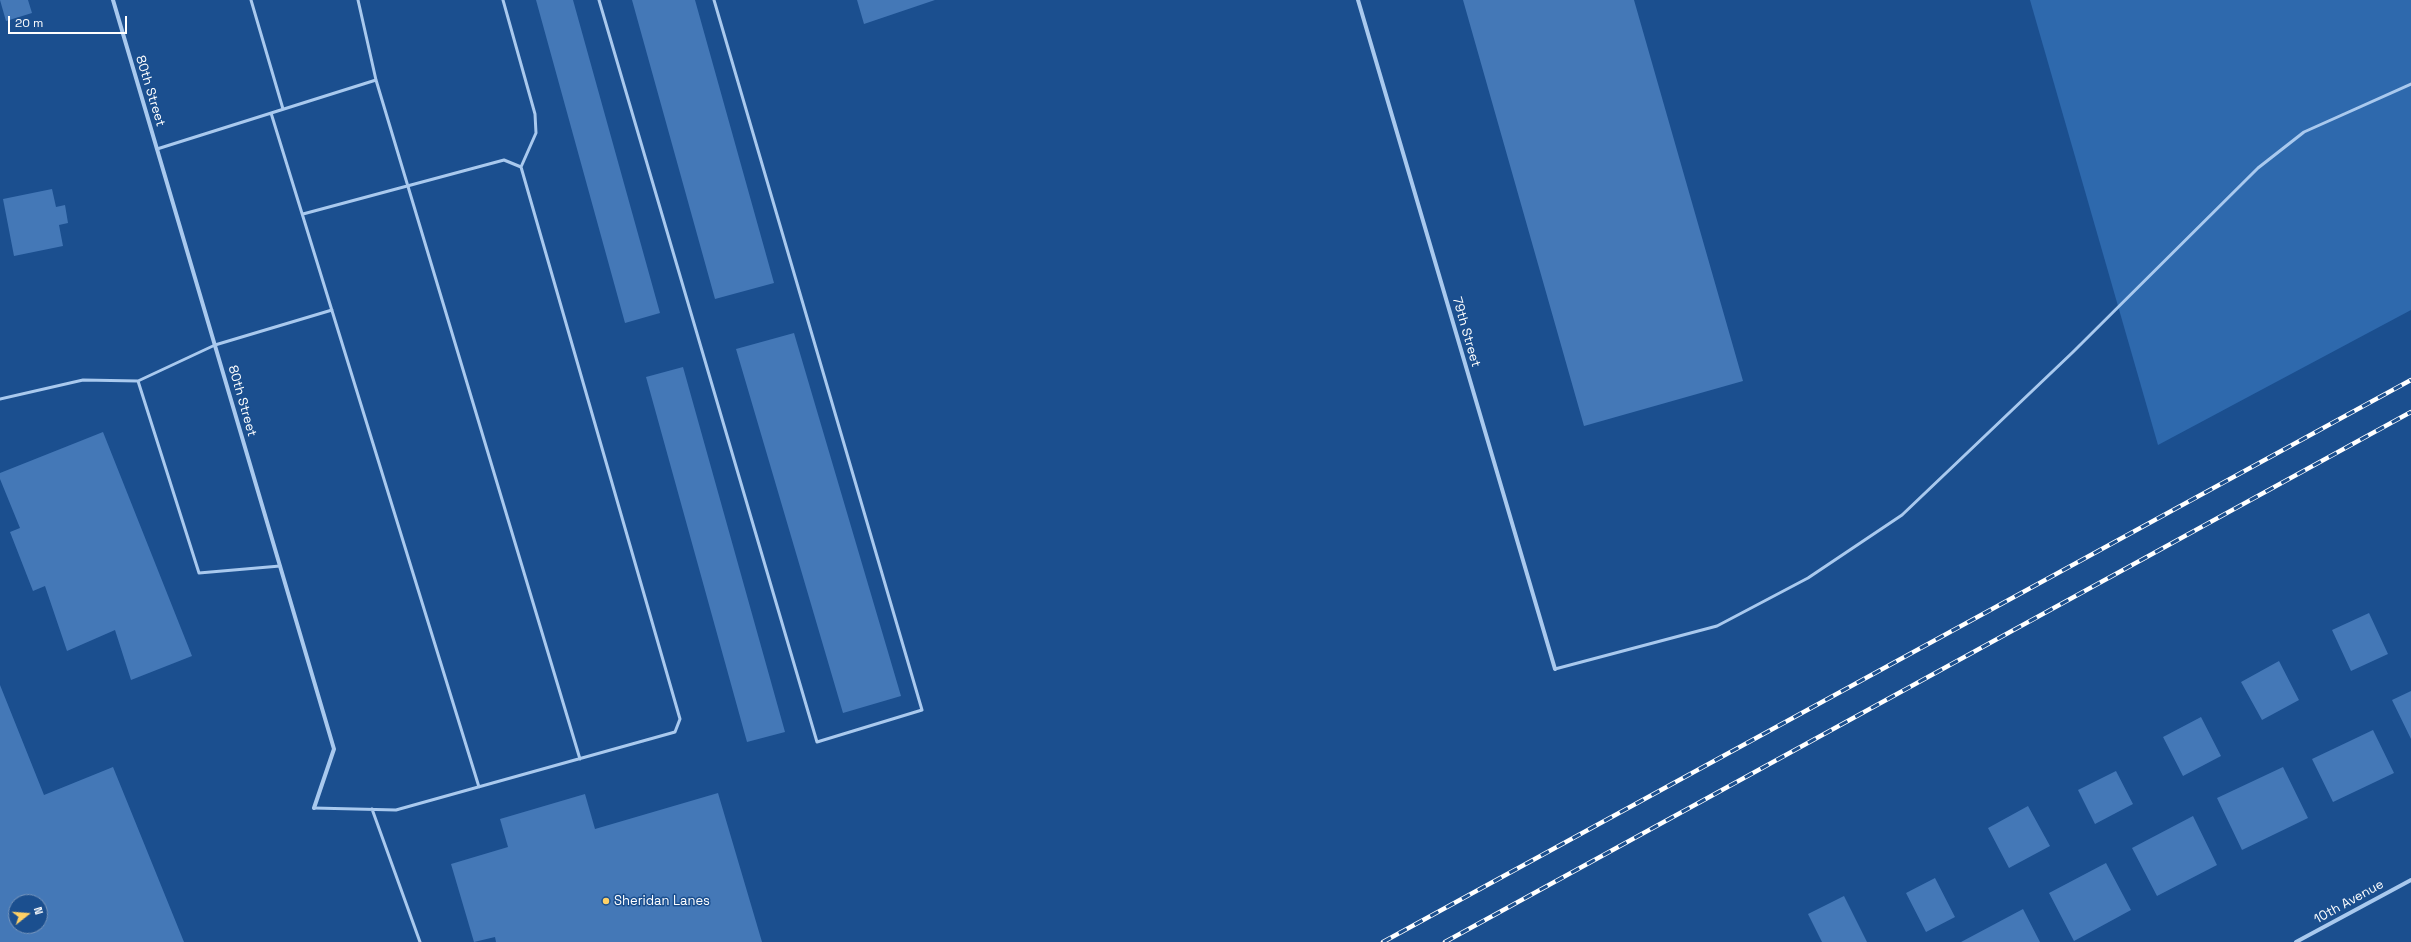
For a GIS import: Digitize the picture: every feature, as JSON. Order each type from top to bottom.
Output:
[{"type":"street","name":"80th Street","points":[[113,0],[334,749],[314,808]]},
{"type":"street","name":"79th Street","points":[[1358,0],[1555,669]]},
{"type":"street","name":"10th Avenue","points":[[2296,942],[2411,880]]},
{"type":"lane","points":[[251,0],[283,109]]},
{"type":"lane","points":[[358,0],[376,80],[580,759]]},
{"type":"lane","points":[[314,808],[396,810],[675,732],[680,719],[520,167],[536,133],[535,114],[503,0]]},
{"type":"lane","points":[[599,0],[817,742],[922,710],[714,0]]},
{"type":"lane","points":[[157,149],[376,80]]},
{"type":"lane","points":[[1555,669],[1717,626],[1808,578],[1902,515],[2073,352],[2258,168],[2304,132],[2411,84]]},
{"type":"lane","points":[[271,113],[479,786]]},
{"type":"lane","points":[[303,214],[504,160],[520,167]]},
{"type":"lane","points":[[0,399],[83,380],[138,381],[215,345],[332,310]]},
{"type":"lane","points":[[138,381],[199,573],[280,566]]},
{"type":"lane","points":[[372,809],[420,942]]},
{"type":"shaded area","points":[[2030,0],[2411,0],[2411,310],[2158,445]]},
{"type":"building","points":[[0,0],[28,0],[32,13],[6,21]]},
{"type":"building","points":[[536,0],[573,0],[660,313],[625,323]]},
{"type":"building","points":[[632,0],[695,0],[774,283],[715,299]]},
{"type":"building","points":[[857,0],[935,0],[864,24]]},
{"type":"building","points":[[1463,0],[1634,0],[1743,381],[1584,426]]},
{"type":"building","points":[[52,189],[56,207],[65,205],[68,223],[59,225],[63,246],[14,256],[3,199]]},
{"type":"building","points":[[794,333],[901,696],[843,713],[736,349]]},
{"type":"building","points":[[683,367],[785,732],[747,742],[646,377]]},
{"type":"building","points":[[103,432],[192,656],[131,680],[115,630],[67,651],[45,586],[33,591],[10,532],[20,528],[0,479],[0,473]]},
{"type":"building","points":[[2369,613],[2388,654],[2351,671],[2332,630]]},
{"type":"building","points":[[2279,661],[2299,700],[2262,720],[2241,682]]},
{"type":"building","points":[[0,685],[44,795],[113,767],[184,942],[0,942]]},
{"type":"building","points":[[2411,691],[2411,739],[2392,700]]},
{"type":"building","points":[[2201,717],[2221,756],[2183,776],[2163,737]]},
{"type":"building","points":[[2373,730],[2394,773],[2333,802],[2312,759]]},
{"type":"building","points":[[2283,767],[2308,818],[2242,850],[2217,798]]},
{"type":"building","points":[[2116,771],[2133,804],[2095,824],[2078,790]]},
{"type":"building","name":"Sheridan Lanes","points":[[718,793],[762,942],[496,942],[495,937],[474,942],[451,864],[508,847],[500,819],[585,794],[595,829]]},
{"type":"building","points":[[2028,806],[2050,846],[2009,868],[1988,828]]},
{"type":"building","points":[[2193,816],[2217,865],[2157,896],[2132,848]]},
{"type":"building","points":[[2106,863],[2131,910],[2074,941],[2049,893]]},
{"type":"building","points":[[1935,878],[1955,917],[1926,932],[1906,893]]},
{"type":"building","points":[[1844,896],[1867,942],[1822,942],[1808,914]]},
{"type":"building","points":[[2023,909],[2040,942],[1961,942]]},
{"type":"railway","points":[[1383,942],[2411,380]]},
{"type":"railway","points":[[1445,942],[2411,412]]},
{"type":"place","name":"Sheridan Lanes","points":[[606,901]]}]
